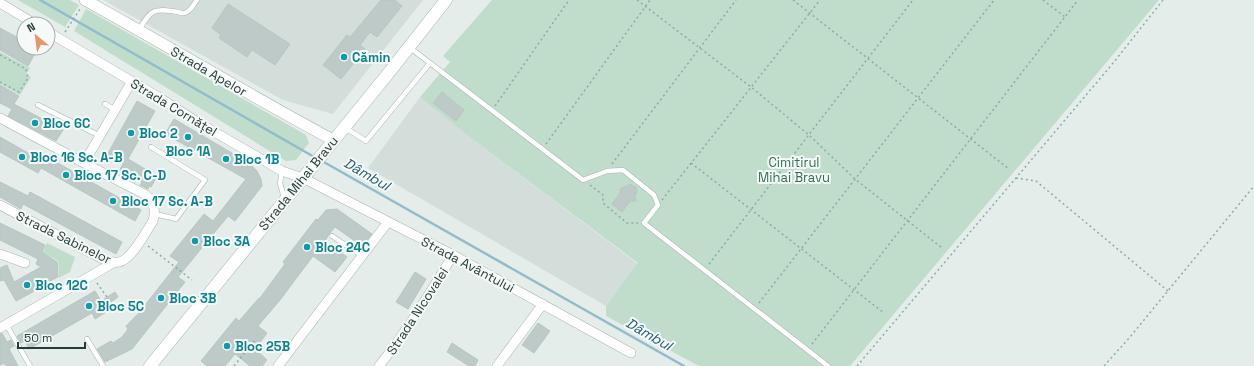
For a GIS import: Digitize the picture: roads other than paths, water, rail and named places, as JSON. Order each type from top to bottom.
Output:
[{"type":"main road","name":"Strada Mihai Bravu","points":[[150,366],[410,47],[441,2]]},
{"type":"street","name":"Strada Apelor","points":[[85,0],[271,107],[333,140]]},
{"type":"street","points":[[0,3],[22,16]]},
{"type":"street","name":"Strada Cornățel","points":[[56,37],[282,171],[306,175]]},
{"type":"street","points":[[84,163],[132,81]]},
{"type":"street","points":[[0,118],[146,194],[155,208],[155,214]]},
{"type":"street","name":"Strada Avântului","points":[[306,175],[388,222],[453,255],[631,353]]},
{"type":"street","name":"Strada Sabinelor","points":[[0,205],[113,263],[120,262],[128,258],[153,221],[155,214]]},
{"type":"street","points":[[278,366],[388,222]]},
{"type":"street","points":[[0,254],[25,263]]},
{"type":"street","name":"Strada Nicovalei","points":[[379,366],[409,325],[453,255]]},
{"type":"street","points":[[3,326],[113,263]]},
{"type":"street","points":[[497,366],[543,304]]},
{"type":"lane","points":[[139,30],[147,16],[155,11],[166,10],[184,14],[189,11],[197,0]]},
{"type":"lane","points":[[410,47],[583,180],[607,171],[623,170],[654,195],[658,205],[644,222],[704,271],[828,366]]},
{"type":"lane","points":[[344,127],[366,141],[430,63]]},
{"type":"lane","points":[[105,104],[115,110]]},
{"type":"lane","points":[[38,105],[100,136]]},
{"type":"lane","points":[[151,148],[205,180],[176,219],[155,214]]},
{"type":"lane","points":[[282,171],[280,183],[285,200]]},
{"type":"lane","points":[[332,236],[362,256]]},
{"type":"lane","points":[[3,326],[30,366]]},
{"type":"lane","points":[[86,339],[102,366]]},
{"type":"waterway","name":"Dâmbul","points":[[40,0],[316,158]]},
{"type":"waterway","name":"Dâmbul","points":[[322,161],[684,366]]},
{"type":"place","name":"Cămin","points":[[344,57]]},
{"type":"place","name":"Bloc 6C","points":[[35,123]]},
{"type":"place","name":"Bloc 2","points":[[131,133]]},
{"type":"place","name":"Bloc 1A","points":[[188,137]]},
{"type":"place","name":"Bloc 16 Sc. A-B","points":[[22,157]]},
{"type":"place","name":"Bloc 1B","points":[[226,159]]},
{"type":"place","name":"Bloc 17 Sc. C-D","points":[[66,175]]},
{"type":"place","name":"Bloc 17 Sc. A-B","points":[[113,201]]},
{"type":"place","name":"Bloc 3A","points":[[195,241]]},
{"type":"place","name":"Bloc 24C","points":[[307,247]]},
{"type":"place","name":"Bloc 12C","points":[[27,285]]},
{"type":"place","name":"Bloc 3B","points":[[161,298]]},
{"type":"place","name":"Bloc 5C","points":[[89,306]]},
{"type":"place","name":"Bloc 25B","points":[[227,346]]},
{"type":"park label","name":"Cimitirul Mihai Bravu","points":[[794,170]]}]
